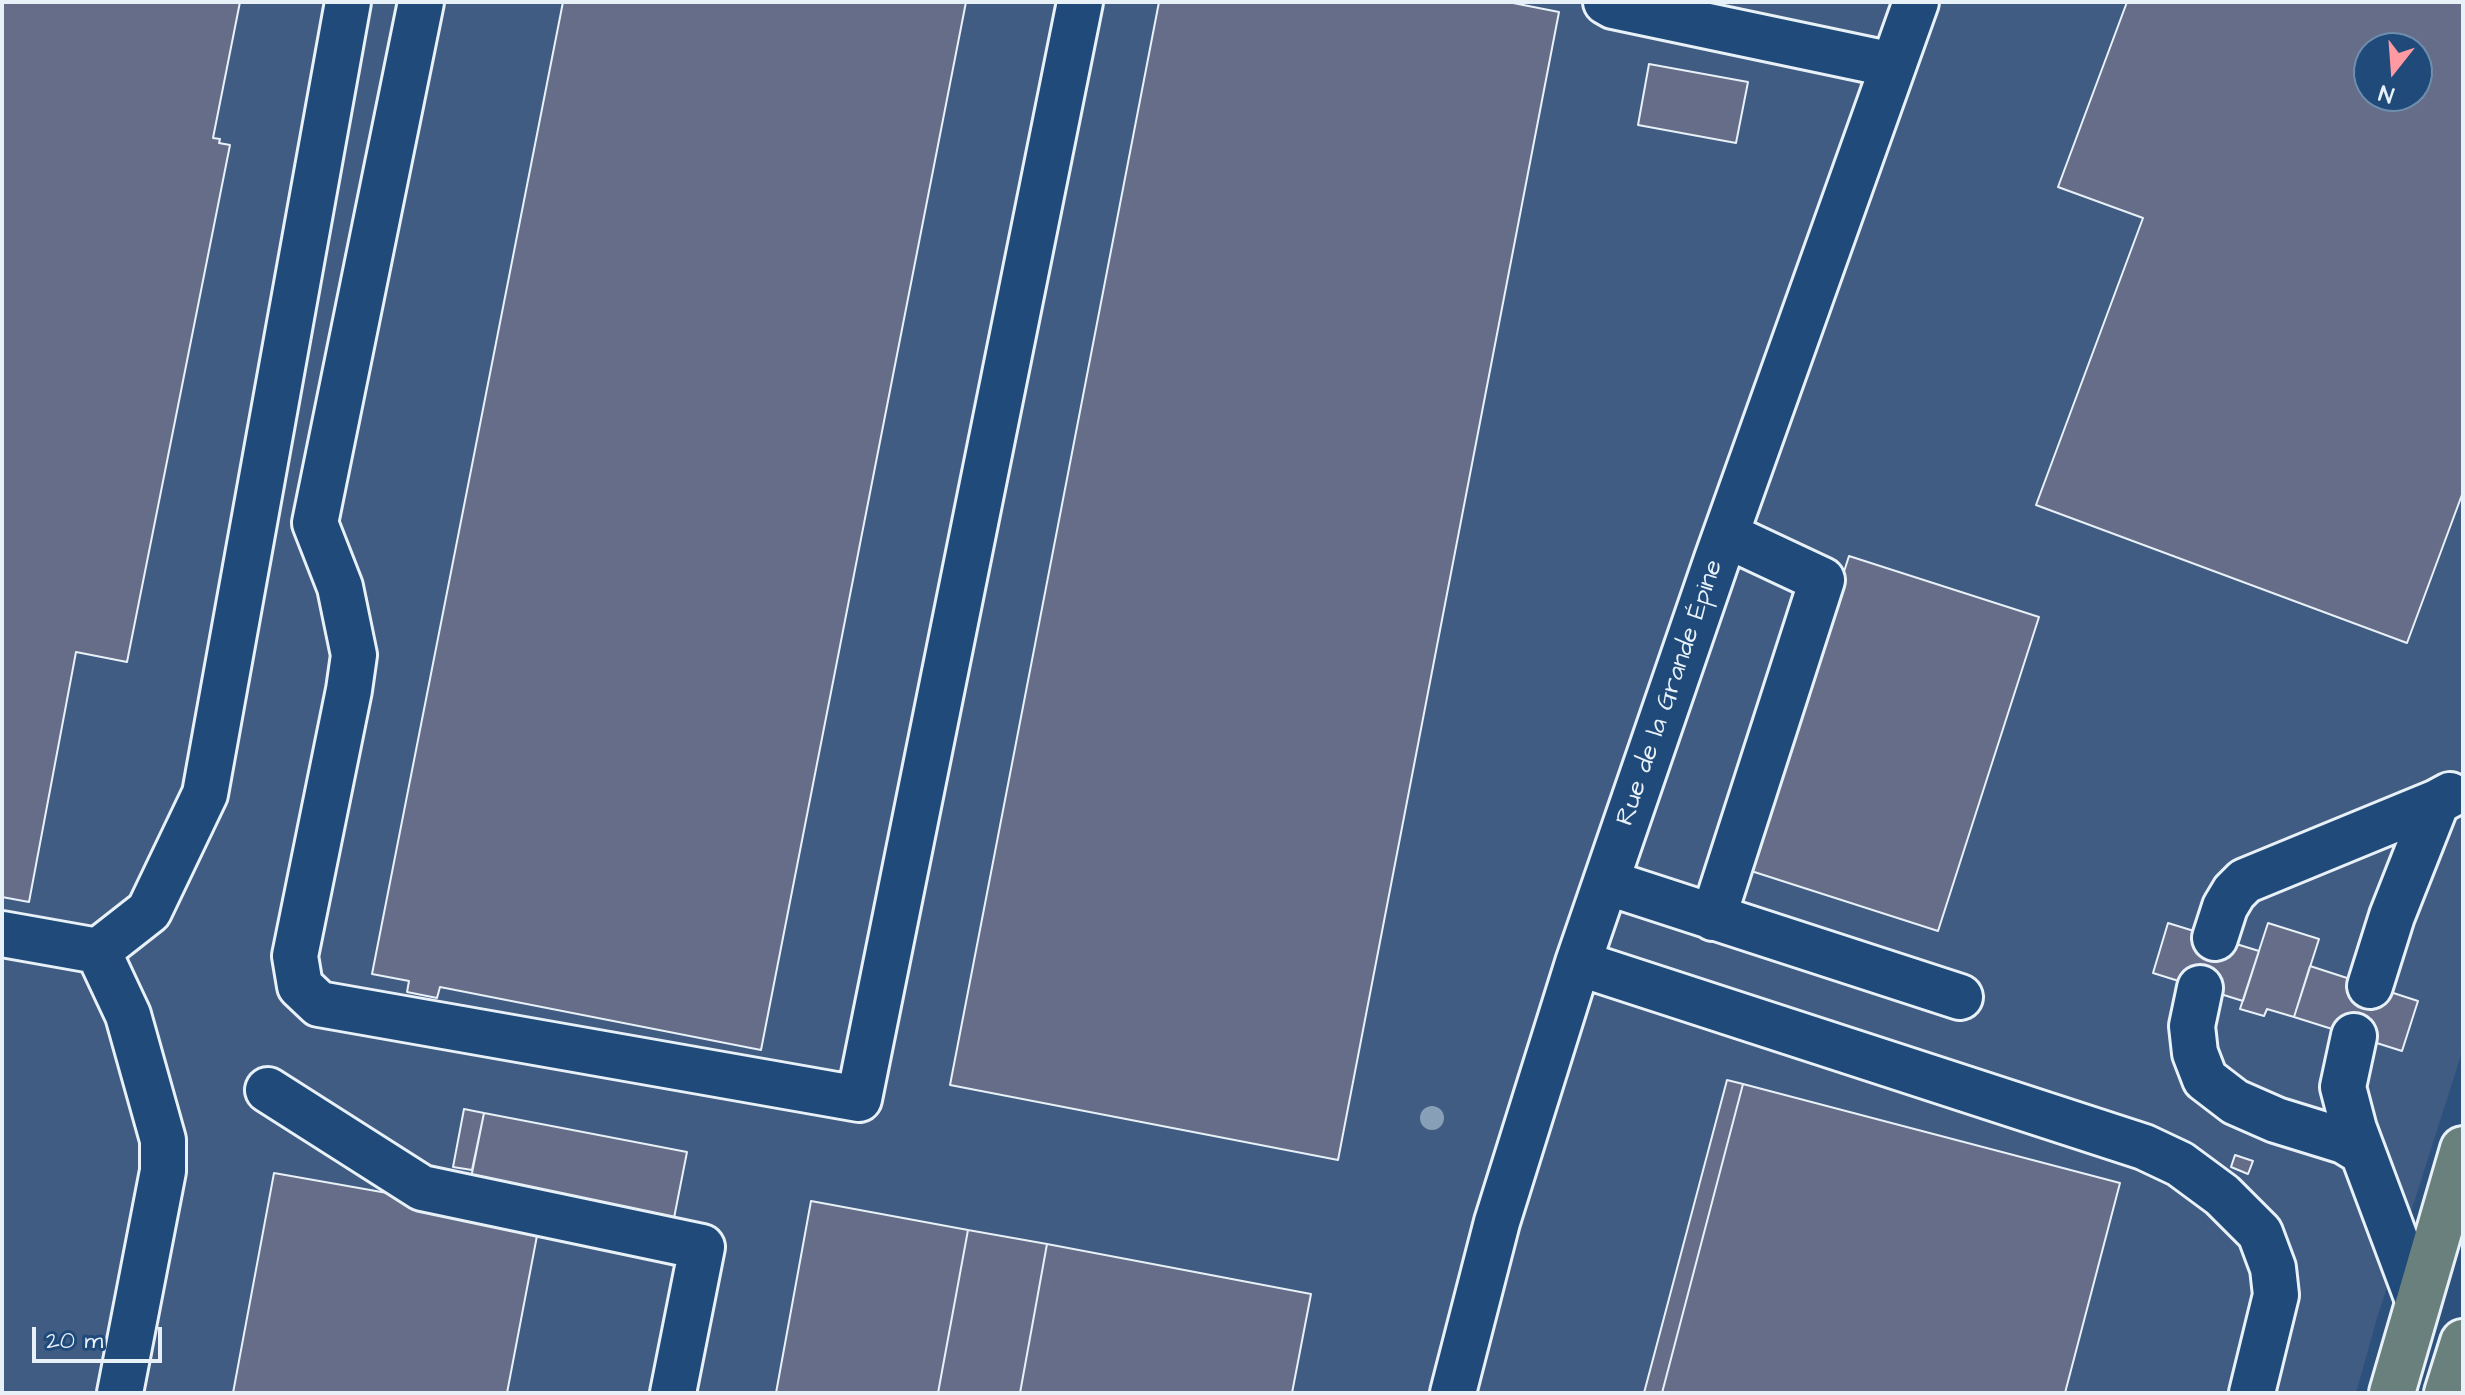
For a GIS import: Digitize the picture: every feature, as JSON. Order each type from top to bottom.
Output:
[{"type":"main road","points":[[2392,1393],[2463,1149]]},
{"type":"main road","points":[[2447,1393],[2463,1342]]},
{"type":"street","points":[[2,934],[98,951],[149,911],[205,794],[348,2]]},
{"type":"street","points":[[421,2],[315,523],[340,587],[354,655],[295,956],[300,986],[319,1004],[859,1099],[1080,2]]},
{"type":"street","points":[[1606,2],[1893,65]]},
{"type":"street","name":"Rue de la Grande Épine","points":[[1453,1393],[1497,1222],[1578,963],[1916,2]]},
{"type":"street","points":[[1713,918],[1822,580],[1726,535]]},
{"type":"street","points":[[2215,938],[2225,907],[2245,881],[2450,795]]},
{"type":"street","points":[[2370,986],[2392,916],[2450,795]]},
{"type":"street","points":[[1606,882],[1960,997]]},
{"type":"street","points":[[98,951],[128,1015],[163,1140],[163,1171],[120,1393]]},
{"type":"street","points":[[1578,963],[2144,1147],[2180,1164],[2222,1195],[2260,1233],[2273,1268],[2276,1295],[2252,1393]]},
{"type":"street","points":[[2200,988],[2192,1026],[2195,1053],[2205,1079],[2235,1102],[2276,1120],[2344,1141],[2362,1152]]},
{"type":"street","points":[[2354,1036],[2343,1087],[2362,1152],[2418,1300]]},
{"type":"street","points":[[268,1090],[422,1188],[702,1247],[673,1393]]},
{"type":"shaded area","points":[[2,2],[2463,2],[2463,1049],[2356,1393],[2,1393]]},
{"type":"building","points":[[2,2],[240,2],[213,138],[230,145],[127,662],[76,652],[29,902],[2,897]]},
{"type":"building","points":[[563,2],[966,2],[761,1050],[440,987],[437,998],[407,992],[409,981],[372,974]]},
{"type":"building","points":[[1159,2],[1508,2],[1559,12],[1338,1160],[950,1085]]},
{"type":"building","points":[[2127,2],[2463,2],[2463,492],[2407,643],[2036,505],[2143,218],[2058,187]]},
{"type":"building","points":[[1649,64],[1748,82],[1736,143],[1638,125]]},
{"type":"building","points":[[1849,556],[2039,617],[1938,931],[1748,870]]},
{"type":"building","points":[[2168,923],[2259,951],[2243,1001],[2153,973]]},
{"type":"building","points":[[2268,923],[2319,939],[2294,1017],[2267,1009],[2264,1016],[2240,1009]]},
{"type":"building","points":[[2310,966],[2418,1001],[2402,1051],[2294,1017]]},
{"type":"building","points":[[1727,1080],[1743,1084],[1662,1393],[1644,1393]]},
{"type":"building","points":[[1743,1084],[2120,1183],[2065,1393],[1662,1393]]},
{"type":"building","points":[[464,1109],[484,1113],[472,1170],[453,1167]]},
{"type":"building","points":[[484,1113],[687,1152],[674,1218],[471,1178]]},
{"type":"building","points":[[2235,1155],[2253,1161],[2248,1174],[2231,1167]]},
{"type":"building","points":[[274,1173],[540,1220],[507,1393],[233,1393]]},
{"type":"building","points":[[811,1201],[968,1230],[938,1393],[776,1393]]},
{"type":"building","points":[[968,1230],[1047,1244],[1020,1393],[938,1393]]},
{"type":"building","points":[[1047,1244],[1311,1294],[1292,1393],[1020,1393]]}]
